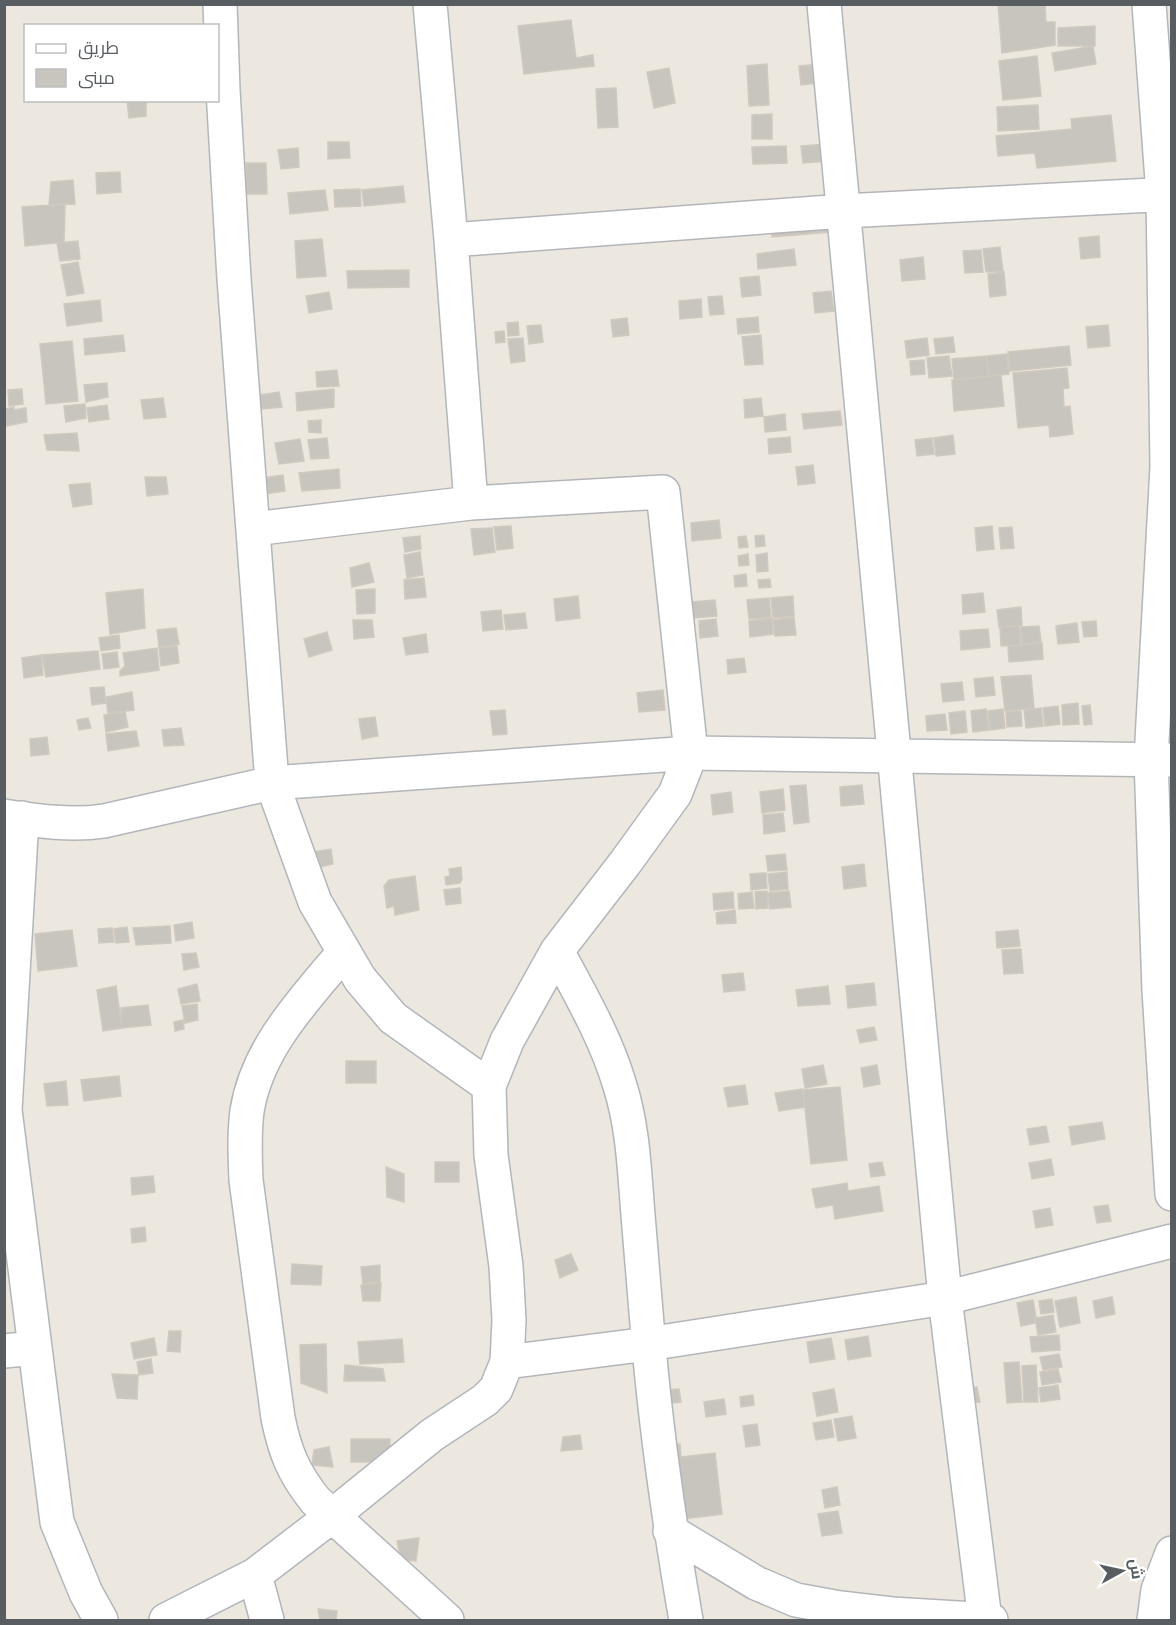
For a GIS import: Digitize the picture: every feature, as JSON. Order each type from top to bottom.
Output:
[{"type":"street","points":[[220,4],[233,255],[272,783],[315,902],[360,979],[393,1017],[489,1086]]},
{"type":"street","points":[[430,4],[471,503]]},
{"type":"street","points":[[824,4],[945,1298],[985,1620]]},
{"type":"street","points":[[1149,4],[1167,194],[1169,467],[1161,760],[1165,990],[1172,1194]]},
{"type":"street","points":[[451,240],[844,211],[1167,194]]},
{"type":"street","points":[[166,1620],[255,1575],[432,1435],[485,1400],[496,1389],[507,1362],[509,1320],[506,1266],[491,1155],[489,1086],[507,1041],[557,951],[675,794],[691,753],[663,492],[471,503],[253,530]]},
{"type":"street","points":[[101,1620],[86,1593],[57,1522],[19,1349],[5,1110],[13,817],[83,824],[272,783],[691,753],[1161,760]]},
{"type":"street","points":[[557,951],[600,1033],[621,1087],[632,1134],[648,1344],[660,1457],[686,1620]]},
{"type":"street","points":[[344,952],[292,1014],[272,1043],[257,1075],[247,1110],[244,1145],[246,1180],[278,1418],[290,1462],[301,1482],[315,1500],[447,1620]]},
{"type":"street","points":[[507,1362],[648,1344],[945,1298],[1172,1241]]},
{"type":"street","points":[[670,1531],[756,1583],[796,1600],[881,1613],[991,1620]]},
{"type":"street","points":[[1154,1620],[1158,1590],[1172,1553]]},
{"type":"street","points":[[255,1575],[267,1620]]},
{"type":"building","points":[[998,4],[1045,4],[1046,22],[1055,22],[1055,45],[1002,53]]},
{"type":"building","points":[[571,20],[576,58],[593,55],[594,66],[524,74],[518,26]]},
{"type":"building","points":[[1095,26],[1095,46],[1058,46],[1058,28]]},
{"type":"building","points":[[1093,46],[1096,64],[1055,71],[1052,53]]},
{"type":"building","points":[[1037,56],[1041,96],[1003,100],[999,61]]},
{"type":"building","points":[[767,64],[769,105],[749,106],[747,66]]},
{"type":"building","points":[[822,64],[824,82],[801,85],[799,66]]},
{"type":"building","points":[[669,68],[675,103],[654,108],[647,72]]},
{"type":"building","points":[[616,88],[618,127],[598,128],[596,89]]},
{"type":"building","points":[[127,102],[146,102],[146,116],[129,118]]},
{"type":"building","points":[[1038,105],[1039,129],[998,131],[997,107]]},
{"type":"building","points":[[772,114],[772,139],[752,139],[752,115]]},
{"type":"building","points":[[1111,115],[1116,161],[1037,168],[1035,153],[998,156],[996,136],[1072,129],[1071,119]]},
{"type":"building","points":[[328,142],[349,142],[350,158],[328,159]]},
{"type":"building","points":[[827,144],[829,161],[803,163],[801,146]]},
{"type":"building","points":[[786,146],[787,163],[753,164],[752,147]]},
{"type":"building","points":[[298,148],[299,167],[281,169],[278,150]]},
{"type":"building","points":[[246,163],[266,163],[267,194],[247,194]]},
{"type":"building","points":[[120,172],[121,192],[97,194],[96,173]]},
{"type":"building","points":[[73,180],[75,204],[49,205],[51,182]]},
{"type":"building","points":[[403,186],[405,202],[364,206],[362,190]]},
{"type":"building","points":[[360,189],[361,206],[335,207],[334,190]]},
{"type":"building","points":[[325,190],[328,210],[290,214],[288,193]]},
{"type":"building","points":[[65,204],[64,242],[25,246],[22,207]]},
{"type":"building","points":[[830,211],[831,232],[772,237],[771,215]]},
{"type":"building","points":[[1099,236],[1100,257],[1081,259],[1079,238]]},
{"type":"building","points":[[322,239],[326,276],[297,278],[295,241]]},
{"type":"building","points":[[78,241],[80,259],[60,261],[57,243]]},
{"type":"building","points":[[1000,247],[1003,271],[986,272],[983,249]]},
{"type":"building","points":[[794,249],[796,265],[758,269],[757,254]]},
{"type":"building","points":[[981,250],[983,272],[965,273],[963,251]]},
{"type":"building","points":[[923,257],[925,279],[902,281],[900,260]]},
{"type":"building","points":[[78,262],[84,293],[67,296],[61,265]]},
{"type":"building","points":[[409,270],[409,287],[348,288],[347,271]]},
{"type":"building","points":[[1004,272],[1006,295],[990,297],[988,274]]},
{"type":"building","points":[[759,276],[761,295],[742,297],[740,278]]},
{"type":"building","points":[[831,291],[834,311],[815,313],[813,293]]},
{"type":"building","points":[[329,292],[332,309],[309,313],[306,296]]},
{"type":"building","points":[[722,296],[724,314],[710,315],[708,297]]},
{"type":"building","points":[[701,299],[702,317],[680,319],[679,301]]},
{"type":"building","points":[[100,300],[102,321],[67,326],[64,304]]},
{"type":"building","points":[[758,317],[759,332],[738,334],[737,319]]},
{"type":"building","points":[[627,318],[629,335],[613,337],[611,320]]},
{"type":"building","points":[[518,322],[519,335],[508,336],[507,323]]},
{"type":"building","points":[[541,325],[543,342],[529,344],[527,326]]},
{"type":"building","points":[[1108,325],[1110,346],[1088,348],[1086,327]]},
{"type":"building","points":[[504,331],[505,342],[496,343],[495,332]]},
{"type":"building","points":[[123,335],[125,351],[85,355],[84,339]]},
{"type":"building","points":[[761,335],[763,364],[745,365],[742,337]]},
{"type":"building","points":[[953,337],[955,352],[936,354],[934,339]]},
{"type":"building","points":[[523,338],[525,361],[511,363],[508,339]]},
{"type":"building","points":[[927,338],[929,355],[907,358],[905,341]]},
{"type":"building","points":[[72,341],[78,401],[46,404],[40,344]]},
{"type":"building","points":[[1069,346],[1071,365],[1010,371],[1008,352]]},
{"type":"building","points":[[1007,354],[1009,374],[989,376],[987,356]]},
{"type":"building","points":[[949,356],[952,376],[929,378],[927,358]]},
{"type":"building","points":[[986,356],[989,376],[954,380],[952,359]]},
{"type":"building","points":[[924,360],[925,374],[911,375],[910,361]]},
{"type":"building","points":[[1067,368],[1069,388],[1063,389],[1064,407],[1070,406],[1073,434],[1050,437],[1049,425],[1018,428],[1013,373]]},
{"type":"building","points":[[337,370],[339,386],[317,387],[316,372]]},
{"type":"building","points":[[1001,375],[1004,406],[954,411],[952,380]]},
{"type":"building","points":[[107,383],[108,397],[86,402],[84,385]]},
{"type":"building","points":[[22,389],[23,404],[9,406],[8,390]]},
{"type":"building","points":[[334,389],[334,407],[297,411],[296,393]]},
{"type":"building","points":[[279,392],[282,407],[262,409],[260,395]]},
{"type":"building","points":[[163,398],[166,417],[144,419],[141,400]]},
{"type":"building","points":[[761,398],[763,416],[745,418],[744,400]]},
{"type":"building","points":[[85,404],[86,418],[66,422],[64,406]]},
{"type":"building","points":[[107,405],[109,419],[89,422],[87,408]]},
{"type":"building","points":[[14,407],[14,410],[26,408],[27,422],[6,426],[5,409]]},
{"type":"building","points":[[840,411],[842,425],[804,429],[802,414]]},
{"type":"building","points":[[785,414],[786,430],[765,432],[764,417]]},
{"type":"building","points":[[321,420],[321,433],[309,432],[308,421]]},
{"type":"building","points":[[77,433],[79,451],[47,450],[44,435]]},
{"type":"building","points":[[953,435],[955,454],[936,456],[934,438]]},
{"type":"building","points":[[790,437],[791,452],[769,454],[768,439]]},
{"type":"building","points":[[327,438],[329,458],[311,459],[308,440]]},
{"type":"building","points":[[932,438],[934,454],[917,456],[915,440]]},
{"type":"building","points":[[300,439],[304,461],[279,464],[275,443]]},
{"type":"building","points":[[813,465],[815,483],[798,485],[796,467]]},
{"type":"building","points":[[339,469],[340,488],[302,491],[299,473]]},
{"type":"building","points":[[283,475],[285,491],[265,494],[262,478]]},
{"type":"building","points":[[145,477],[166,477],[168,494],[147,496]]},
{"type":"building","points":[[90,483],[92,504],[73,507],[69,485]]},
{"type":"building","points":[[719,520],[721,538],[692,541],[691,523]]},
{"type":"building","points":[[511,526],[513,548],[497,550],[494,527]]},
{"type":"building","points":[[992,526],[994,549],[977,551],[975,528]]},
{"type":"building","points":[[1012,527],[1014,548],[1001,549],[999,528]]},
{"type":"building","points":[[492,528],[495,552],[474,555],[471,529]]},
{"type":"building","points":[[764,535],[765,546],[756,547],[755,536]]},
{"type":"building","points":[[420,536],[421,549],[405,552],[403,538]]},
{"type":"building","points":[[746,536],[748,547],[739,548],[738,537]]},
{"type":"building","points":[[420,552],[423,575],[407,578],[404,555]]},
{"type":"building","points":[[767,553],[768,571],[757,572],[756,555]]},
{"type":"building","points":[[748,554],[749,565],[739,566],[738,556]]},
{"type":"building","points":[[369,563],[374,582],[352,587],[350,568]]},
{"type":"building","points":[[746,574],[747,586],[735,587],[734,576]]},
{"type":"building","points":[[424,578],[426,597],[405,599],[404,580]]},
{"type":"building","points":[[770,579],[771,587],[759,588],[758,580]]},
{"type":"building","points":[[143,589],[145,628],[110,634],[106,593]]},
{"type":"building","points":[[375,589],[375,613],[357,614],[356,590]]},
{"type":"building","points":[[983,593],[985,612],[963,614],[962,595]]},
{"type":"building","points":[[578,596],[580,618],[556,621],[554,599]]},
{"type":"building","points":[[793,596],[794,616],[773,618],[771,598]]},
{"type":"building","points":[[769,598],[771,617],[749,619],[747,600]]},
{"type":"building","points":[[715,600],[717,616],[694,618],[692,602]]},
{"type":"building","points":[[1021,607],[1022,625],[999,627],[997,610]]},
{"type":"building","points":[[501,610],[503,629],[483,631],[481,612]]},
{"type":"building","points":[[525,613],[527,628],[506,630],[504,615]]},
{"type":"building","points":[[794,617],[796,635],[775,636],[773,620]]},
{"type":"building","points":[[772,618],[773,634],[750,637],[749,621]]},
{"type":"building","points":[[716,619],[718,636],[700,638],[699,621]]},
{"type":"building","points":[[353,620],[372,620],[374,637],[354,639]]},
{"type":"building","points":[[1096,621],[1097,636],[1084,637],[1082,622]]},
{"type":"building","points":[[1077,623],[1079,642],[1058,644],[1056,626]]},
{"type":"building","points":[[1019,625],[1021,645],[1001,646],[1000,627]]},
{"type":"building","points":[[1039,626],[1041,642],[1022,644],[1020,627]]},
{"type":"building","points":[[176,628],[179,644],[159,647],[157,630]]},
{"type":"building","points":[[988,629],[990,647],[961,650],[960,631]]},
{"type":"building","points":[[327,632],[332,650],[309,657],[304,639]]},
{"type":"building","points":[[426,634],[428,652],[406,655],[403,638]]},
{"type":"building","points":[[119,635],[120,648],[101,651],[99,638]]},
{"type":"building","points":[[1042,643],[1043,659],[1009,662],[1008,646]]},
{"type":"building","points":[[177,646],[179,663],[161,666],[159,648]]},
{"type":"building","points":[[157,648],[159,670],[120,676],[120,671],[125,666],[123,653]]},
{"type":"building","points":[[98,651],[100,669],[46,677],[42,655]]},
{"type":"building","points":[[117,652],[119,667],[104,669],[102,654]]},
{"type":"building","points":[[41,655],[43,675],[24,678],[22,658]]},
{"type":"building","points":[[744,658],[746,672],[728,674],[727,660]]},
{"type":"building","points":[[1031,675],[1034,708],[1005,711],[1001,677]]},
{"type":"building","points":[[993,677],[995,695],[976,697],[974,679]]},
{"type":"building","points":[[962,682],[964,700],[943,702],[941,684]]},
{"type":"building","points":[[104,687],[106,703],[92,705],[90,688]]},
{"type":"building","points":[[663,690],[665,710],[639,712],[637,693]]},
{"type":"building","points":[[132,692],[134,710],[108,713],[106,697]]},
{"type":"building","points":[[1078,703],[1079,724],[1063,725],[1062,705]]},
{"type":"building","points":[[1090,705],[1092,724],[1084,725],[1082,706]]},
{"type":"building","points":[[1058,706],[1060,724],[1045,726],[1043,708]]},
{"type":"building","points":[[1041,708],[1043,726],[1026,728],[1024,710]]},
{"type":"building","points":[[986,709],[989,730],[973,732],[971,711]]},
{"type":"building","points":[[1003,709],[1005,728],[990,730],[988,711]]},
{"type":"building","points":[[505,710],[507,734],[493,735],[490,711]]},
{"type":"building","points":[[965,711],[967,732],[951,734],[949,713]]},
{"type":"building","points":[[1021,711],[1022,726],[1007,727],[1006,712]]},
{"type":"building","points":[[125,712],[128,727],[106,732],[104,715]]},
{"type":"building","points":[[945,714],[947,730],[927,731],[926,716]]},
{"type":"building","points":[[375,717],[378,736],[362,739],[359,719]]},
{"type":"building","points":[[88,718],[91,728],[79,730],[77,720]]},
{"type":"building","points":[[181,728],[184,745],[164,746],[162,730]]},
{"type":"building","points":[[136,731],[139,746],[108,751],[106,734]]},
{"type":"building","points":[[47,737],[49,754],[31,756],[30,739]]},
{"type":"building","points":[[806,785],[809,822],[794,824],[790,786]]},
{"type":"building","points":[[862,785],[864,804],[841,806],[840,787]]},
{"type":"building","points":[[783,789],[785,810],[762,813],[760,792]]},
{"type":"building","points":[[731,792],[733,812],[713,815],[711,795]]},
{"type":"building","points":[[783,813],[785,831],[764,834],[763,815]]},
{"type":"building","points":[[331,849],[333,864],[315,868],[312,852]]},
{"type":"building","points":[[785,854],[787,870],[768,871],[766,856]]},
{"type":"building","points":[[864,864],[866,886],[844,889],[842,867]]},
{"type":"building","points":[[461,867],[460,883],[446,885],[445,877],[450,876],[449,869]]},
{"type":"building","points":[[787,872],[788,889],[770,891],[768,874]]},
{"type":"building","points":[[766,873],[767,888],[751,890],[750,874]]},
{"type":"building","points":[[415,876],[419,910],[395,915],[394,906],[387,908],[384,886],[389,880]]},
{"type":"building","points":[[460,888],[461,903],[446,905],[444,890]]},
{"type":"building","points":[[767,891],[768,908],[756,909],[755,892]]},
{"type":"building","points":[[789,891],[791,907],[770,909],[768,893]]},
{"type":"building","points":[[733,892],[734,908],[714,910],[713,894]]},
{"type":"building","points":[[752,892],[754,908],[739,909],[738,894]]},
{"type":"building","points":[[735,910],[736,923],[717,924],[716,913]]},
{"type":"building","points":[[192,922],[194,938],[176,941],[174,925]]},
{"type":"building","points":[[170,926],[171,943],[136,945],[133,928]]},
{"type":"building","points":[[127,927],[129,942],[116,943],[114,929]]},
{"type":"building","points":[[112,928],[114,942],[99,943],[98,929]]},
{"type":"building","points":[[72,930],[77,966],[38,971],[35,934]]},
{"type":"building","points":[[1018,930],[1020,946],[997,948],[996,932]]},
{"type":"building","points":[[1021,949],[1023,973],[1004,974],[1002,950]]},
{"type":"building","points":[[196,953],[199,967],[184,970],[182,954]]},
{"type":"building","points":[[743,973],[745,990],[724,992],[722,975]]},
{"type":"building","points":[[874,983],[876,1005],[848,1008],[846,986]]},
{"type":"building","points":[[197,984],[200,1001],[181,1004],[178,989]]},
{"type":"building","points":[[116,986],[122,1028],[103,1031],[97,990]]},
{"type":"building","points":[[828,986],[830,1004],[798,1006],[796,990]]},
{"type":"building","points":[[197,1004],[198,1020],[185,1023],[182,1006]]},
{"type":"building","points":[[148,1005],[151,1025],[122,1028],[121,1008]]},
{"type":"building","points":[[183,1020],[184,1029],[175,1031],[174,1022]]},
{"type":"building","points":[[874,1027],[877,1040],[860,1043],[857,1030]]},
{"type":"building","points":[[346,1061],[376,1061],[376,1083],[346,1083]]},
{"type":"building","points":[[823,1065],[827,1084],[805,1088],[802,1069]]},
{"type":"building","points":[[877,1065],[880,1084],[864,1087],[861,1068]]},
{"type":"building","points":[[119,1076],[121,1096],[84,1101],[81,1080]]},
{"type":"building","points":[[66,1081],[68,1105],[47,1106],[44,1084]]},
{"type":"building","points":[[745,1085],[748,1104],[728,1107],[724,1088]]},
{"type":"building","points":[[840,1087],[847,1160],[811,1164],[803,1090]]},
{"type":"building","points":[[802,1089],[805,1107],[779,1111],[775,1093]]},
{"type":"building","points":[[1102,1122],[1105,1139],[1072,1145],[1069,1127]]},
{"type":"building","points":[[1046,1126],[1049,1142],[1030,1145],[1027,1129]]},
{"type":"building","points":[[1051,1159],[1054,1175],[1032,1179],[1029,1163]]},
{"type":"building","points":[[435,1162],[459,1162],[459,1182],[435,1182]]},
{"type":"building","points":[[882,1162],[885,1175],[871,1177],[869,1164]]},
{"type":"building","points":[[386,1167],[404,1174],[404,1202],[387,1197]]},
{"type":"building","points":[[153,1176],[155,1192],[132,1195],[131,1178]]},
{"type":"building","points":[[847,1183],[848,1191],[879,1186],[883,1211],[835,1219],[833,1205],[816,1208],[812,1189]]},
{"type":"building","points":[[1108,1205],[1111,1221],[1097,1223],[1094,1207]]},
{"type":"building","points":[[1050,1208],[1053,1225],[1036,1228],[1033,1211]]},
{"type":"building","points":[[145,1227],[146,1241],[132,1243],[131,1229]]},
{"type":"building","points":[[571,1254],[578,1270],[560,1278],[555,1260]]},
{"type":"building","points":[[292,1264],[322,1266],[321,1285],[291,1284]]},
{"type":"building","points":[[380,1265],[380,1282],[363,1284],[361,1267]]},
{"type":"building","points":[[381,1283],[380,1301],[363,1301],[361,1285]]},
{"type":"building","points":[[1076,1297],[1080,1323],[1060,1327],[1055,1301]]},
{"type":"building","points":[[1112,1297],[1115,1314],[1096,1318],[1093,1301]]},
{"type":"building","points":[[1052,1299],[1054,1312],[1041,1314],[1039,1301]]},
{"type":"building","points":[[1033,1300],[1035,1323],[1021,1326],[1017,1303]]},
{"type":"building","points":[[1053,1315],[1056,1332],[1038,1335],[1035,1318]]},
{"type":"building","points":[[169,1331],[181,1331],[180,1352],[167,1351]]},
{"type":"building","points":[[1059,1335],[1060,1350],[1032,1352],[1030,1337]]},
{"type":"building","points":[[868,1336],[871,1356],[848,1360],[845,1340]]},
{"type":"building","points":[[154,1338],[157,1355],[134,1359],[131,1343]]},
{"type":"building","points":[[831,1338],[835,1359],[810,1363],[807,1342]]},
{"type":"building","points":[[402,1339],[404,1362],[360,1364],[358,1342]]},
{"type":"building","points":[[326,1344],[327,1393],[301,1383],[300,1345]]},
{"type":"building","points":[[1059,1354],[1062,1367],[1043,1370],[1040,1357]]},
{"type":"building","points":[[151,1359],[153,1373],[139,1375],[137,1362]]},
{"type":"building","points":[[1019,1362],[1022,1402],[1007,1403],[1004,1363]]},
{"type":"building","points":[[345,1365],[383,1369],[385,1381],[344,1381]]},
{"type":"building","points":[[1036,1365],[1038,1402],[1024,1402],[1022,1366]]},
{"type":"building","points":[[1058,1369],[1061,1382],[1042,1385],[1040,1372]]},
{"type":"building","points":[[112,1374],[138,1375],[137,1399],[117,1398]]},
{"type":"building","points":[[1058,1385],[1060,1399],[1041,1402],[1039,1388]]},
{"type":"building","points":[[977,1387],[980,1402],[967,1404],[964,1390]]},
{"type":"building","points":[[679,1389],[681,1402],[665,1404],[663,1390]]},
{"type":"building","points":[[834,1389],[838,1412],[817,1416],[813,1393]]},
{"type":"building","points":[[753,1395],[754,1405],[741,1407],[740,1397]]},
{"type":"building","points":[[724,1399],[726,1414],[706,1417],[704,1402]]},
{"type":"building","points":[[852,1416],[856,1438],[838,1441],[834,1419]]},
{"type":"building","points":[[831,1420],[834,1437],[816,1440],[813,1423]]},
{"type":"building","points":[[757,1424],[760,1445],[746,1447],[743,1426]]},
{"type":"building","points":[[580,1435],[582,1449],[561,1451],[563,1437]]},
{"type":"building","points":[[351,1439],[390,1439],[390,1462],[351,1462]]},
{"type":"building","points":[[680,1444],[681,1457],[715,1453],[722,1514],[683,1519],[663,1446]]},
{"type":"building","points":[[329,1447],[333,1467],[312,1465],[314,1450]]},
{"type":"building","points":[[837,1487],[840,1505],[825,1508],[822,1490]]},
{"type":"building","points":[[838,1511],[842,1533],[822,1536],[818,1514]]},
{"type":"building","points":[[419,1538],[416,1561],[401,1560],[397,1541]]},
{"type":"building","points":[[318,1609],[337,1611],[336,1620],[320,1620]]}]
